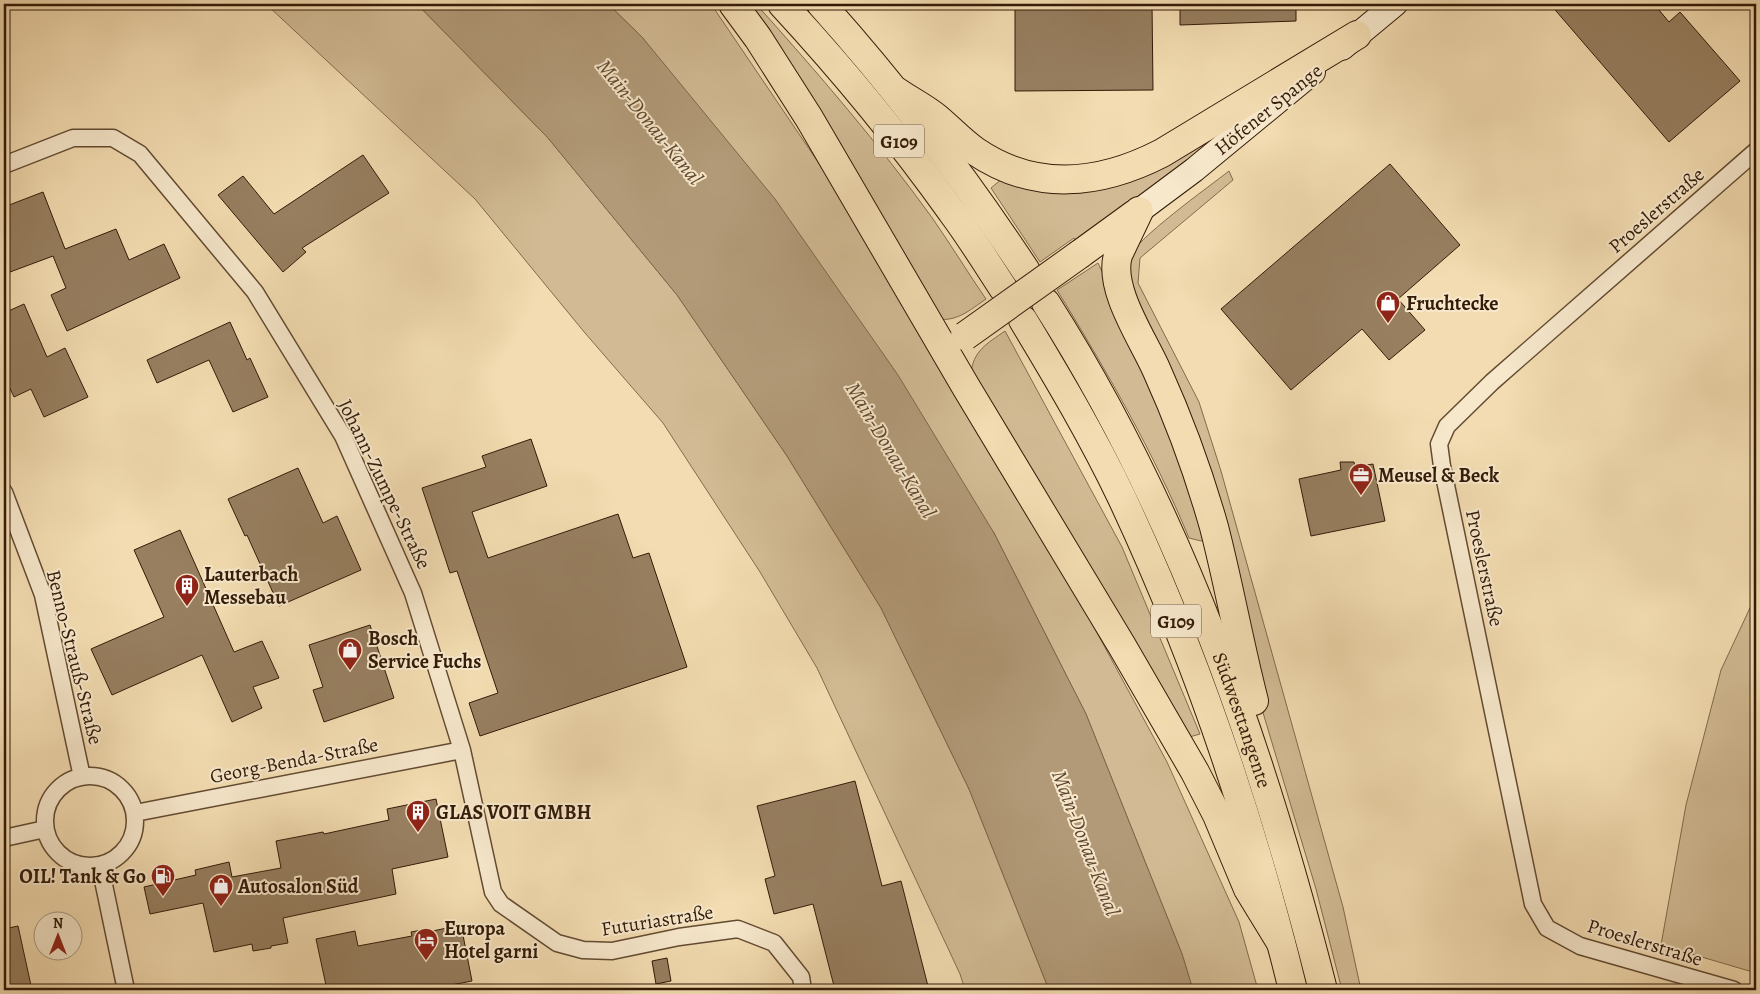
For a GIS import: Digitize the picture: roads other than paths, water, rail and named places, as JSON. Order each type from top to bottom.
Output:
[{"type":"highway","points":[[732,4],[758,38],[954,343],[1122,646],[1195,772],[1217,816],[1248,889],[1281,943]]},
{"type":"highway","name":"G109","points":[[782,4],[830,57],[892,131],[954,213],[1003,288]]},
{"type":"highway","name":"G109","points":[[821,4],[896,91],[952,163],[1026,271]]},
{"type":"highway","points":[[896,91],[936,118],[976,152],[998,164],[1036,177],[1081,180],[1131,168],[1162,153],[1357,36]]},
{"type":"highway","points":[[954,343],[1139,211]]},
{"type":"highway","points":[[1139,211],[1118,255],[1116,262],[1117,278],[1124,300],[1181,427],[1208,508],[1220,551],[1243,660],[1255,706],[1265,782]]},
{"type":"highway","name":"Südwesttangente","points":[[1046,303],[1110,413],[1160,512],[1218,649],[1265,782],[1323,990]]},
{"type":"highway","name":"Südwesttangente","points":[[1023,320],[1066,391],[1121,497],[1160,582],[1192,661],[1230,769],[1293,990]]},
{"type":"main road","name":"Höfener Spange","points":[[1139,211],[1230,140],[1395,4]]},
{"type":"street","name":"Johann-Zumpe-Straße","points":[[4,165],[73,138],[113,138],[140,154],[255,292],[343,436],[413,593],[462,750],[493,892],[501,904]]},
{"type":"street","name":"Proeslerstraße","points":[[1734,990],[1580,946],[1547,928],[1533,904],[1438,444],[1447,426],[1492,382],[1756,152]]},
{"type":"street","name":"Benno-Strauß-Straße","points":[[4,492],[42,595],[82,777]]},
{"type":"street","name":"Georg-Benda-Straße","points":[[135,813],[462,750]]},
{"type":"street","points":[[96,776],[110,780],[122,788],[130,800],[135,813],[136,827],[132,840],[124,852],[113,861],[100,866],[86,867],[72,863],[59,855],[50,843],[46,829],[45,816],[49,802],[57,790],[68,782],[82,777],[96,776]]},
{"type":"street","points":[[4,838],[46,829]]},
{"type":"street","points":[[100,866],[126,990]]},
{"type":"street","name":"Futuriastraße","points":[[501,904],[557,943],[583,950],[612,952],[679,937],[738,929],[774,943],[801,977],[803,990]]},
{"type":"water","name":"Main-Donau-Kanal","points":[[417,4],[608,4],[642,37],[775,199],[898,375],[994,533],[1086,714],[1182,954],[1193,990],[1049,990],[969,789],[881,608],[787,456],[677,295],[548,138]]},
{"type":"place","name":"Fruchtecke","points":[[1388,324]]},
{"type":"place","name":"Meusel & Beck","points":[[1361,496]]},
{"type":"place","name":"Lauterbach Messebau","points":[[187,607]]},
{"type":"place","name":"Bosch Service Fuchs","points":[[350,671]]},
{"type":"place","name":"GLAS VOIT GMBH","points":[[418,833]]},
{"type":"place","name":"OIL! Tank & Go","points":[[163,897]]},
{"type":"place","name":"Autosalon Süd","points":[[221,907]]},
{"type":"place","name":"Europa Hotel garni","points":[[426,961]]}]
